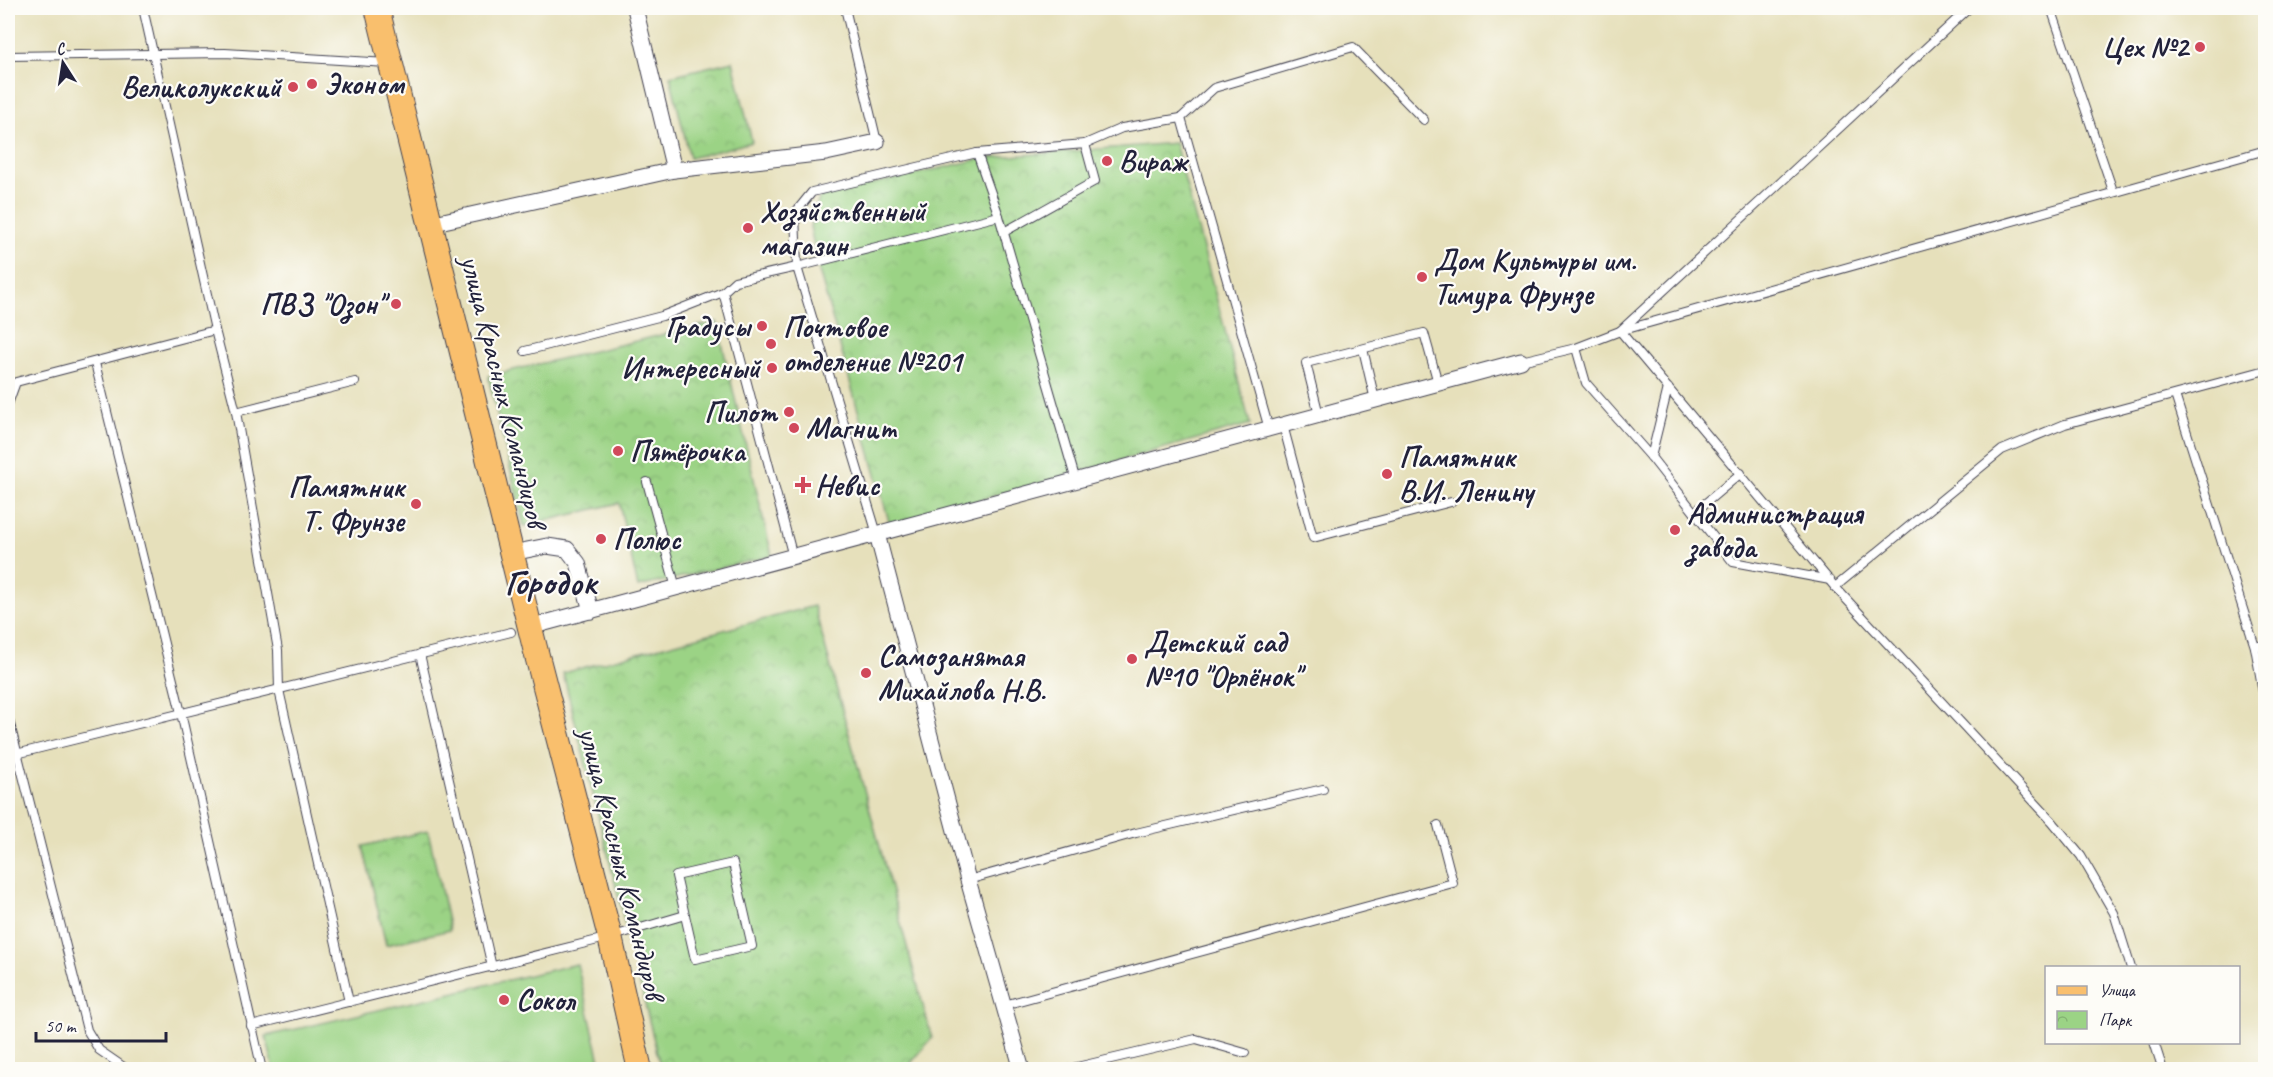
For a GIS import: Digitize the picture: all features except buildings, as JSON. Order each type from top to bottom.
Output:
[{"type":"main road","name":"улица Красных Командиров","points":[[377,8],[512,553],[520,630],[610,937],[640,1070]]},
{"type":"street","points":[[635,8],[674,170]]},
{"type":"street","points":[[430,224],[674,170],[826,153],[877,142]]},
{"type":"street","points":[[520,630],[1521,361]]},
{"type":"street","points":[[877,534],[968,880],[1022,1070]]},
{"type":"street","points":[[512,553],[547,546],[567,549],[578,563],[591,611]]},
{"type":"lane","points":[[143,8],[215,330],[236,411],[276,639],[279,690],[349,1002]]},
{"type":"lane","points":[[845,8],[877,142]]},
{"type":"lane","points":[[1620,331],[1969,8]]},
{"type":"lane","points":[[2051,8],[2113,191]]},
{"type":"lane","points":[[877,534],[797,267],[795,213],[812,192],[976,153],[1085,144],[1122,128],[1181,118],[1214,88],[1353,47],[1424,120]]},
{"type":"lane","points":[[8,56],[225,53],[390,63]]},
{"type":"lane","points":[[1181,118],[1312,538],[1451,502]]},
{"type":"lane","points":[[1004,232],[1095,181],[1085,144]]},
{"type":"lane","points":[[1521,361],[1576,348],[1620,331],[2265,150]]},
{"type":"lane","points":[[976,153],[1004,232],[1076,481]]},
{"type":"lane","points":[[525,351],[662,316],[723,292],[735,281],[999,216]]},
{"type":"lane","points":[[723,292],[793,557]]},
{"type":"lane","points":[[8,404],[16,382],[215,330]]},
{"type":"lane","points":[[1620,331],[1835,587],[2081,856],[2114,913],[2130,966]]},
{"type":"lane","points":[[1319,415],[1306,363],[1424,333],[1438,383]]},
{"type":"lane","points":[[1576,348],[1586,382],[1651,458],[1733,562],[1830,580]]},
{"type":"lane","points":[[1363,349],[1375,400]]},
{"type":"lane","points":[[95,363],[181,713],[262,1070]]},
{"type":"lane","points":[[1835,587],[2002,450],[2065,424],[2265,370]]},
{"type":"lane","points":[[236,411],[355,382]]},
{"type":"lane","points":[[1651,458],[1668,388]]},
{"type":"lane","points":[[2175,395],[2255,647],[2265,709]]},
{"type":"lane","points":[[1695,512],[1741,473]]},
{"type":"lane","points":[[647,482],[676,588]]},
{"type":"lane","points":[[8,756],[520,630]]},
{"type":"lane","points":[[2255,647],[2265,644]]},
{"type":"lane","points":[[420,654],[492,967]]},
{"type":"lane","points":[[8,716],[87,1030],[99,1050],[128,1070]]},
{"type":"lane","points":[[968,880],[1136,834],[1323,789]]},
{"type":"lane","points":[[1004,1005],[1453,883],[1438,825]]},
{"type":"lane","points":[[732,863],[752,946],[695,959],[685,915],[676,876],[732,863]]},
{"type":"lane","points":[[251,1026],[610,937],[685,915]]},
{"type":"lane","points":[[1064,1070],[1196,1039],[1245,1053]]},
{"type":"lane","points":[[2155,1044],[2163,1070]]},
{"type":"green space","points":[[733,61],[752,142],[690,158],[670,76]]},
{"type":"green space","points":[[1175,143],[1250,424],[890,525],[818,267],[810,226],[820,196],[985,158]]},
{"type":"green space","points":[[717,322],[772,556],[638,587],[619,503],[524,526],[488,376]]},
{"type":"green space","points":[[814,606],[932,1038],[906,1069],[661,1069],[563,673]]},
{"type":"green space","points":[[428,831],[450,930],[386,945],[363,846]]},
{"type":"green space","name":"Сокол","points":[[577,964],[602,1069],[274,1069],[266,1036]]},
{"type":"place","name":"Цех №2","points":[[2200,47]]},
{"type":"place","name":"Эконом","points":[[312,84]]},
{"type":"place","name":"Великолукский","points":[[293,87]]},
{"type":"place","name":"Вираж","points":[[1107,161]]},
{"type":"place","name":"Хозяйственный магазин","points":[[748,228]]},
{"type":"place","name":"Дом Культуры им. Тимура Фрунзе","points":[[1422,277]]},
{"type":"place","name":"ПВЗ \"Озон\"","points":[[396,304]]},
{"type":"place","name":"Градусы","points":[[762,326]]},
{"type":"place","name":"Почтовое отделение №201","points":[[771,344]]},
{"type":"place","name":"Интересный","points":[[772,368]]},
{"type":"place","name":"Пилот","points":[[789,412]]},
{"type":"place","name":"Магнит","points":[[794,428]]},
{"type":"place","name":"Пятёрочка","points":[[618,451]]},
{"type":"place","name":"Памятник В.И. Ленину","points":[[1387,474]]},
{"type":"place","name":"Невис","points":[[803,485]]},
{"type":"place","name":"Памятник Т. Фрунзе","points":[[416,504]]},
{"type":"place","name":"Администрация завода","points":[[1675,530]]},
{"type":"place","name":"Полюс","points":[[601,539]]},
{"type":"place","name":"Детский сад №10 \"Орлёнок\"","points":[[1132,659]]},
{"type":"place","name":"Самозанятая Михайлова Н.В.","points":[[866,673]]},
{"type":"place","name":"Сокол","points":[[504,1000]]},
{"type":"district","name":"Городок","points":[[551,582]]}]
